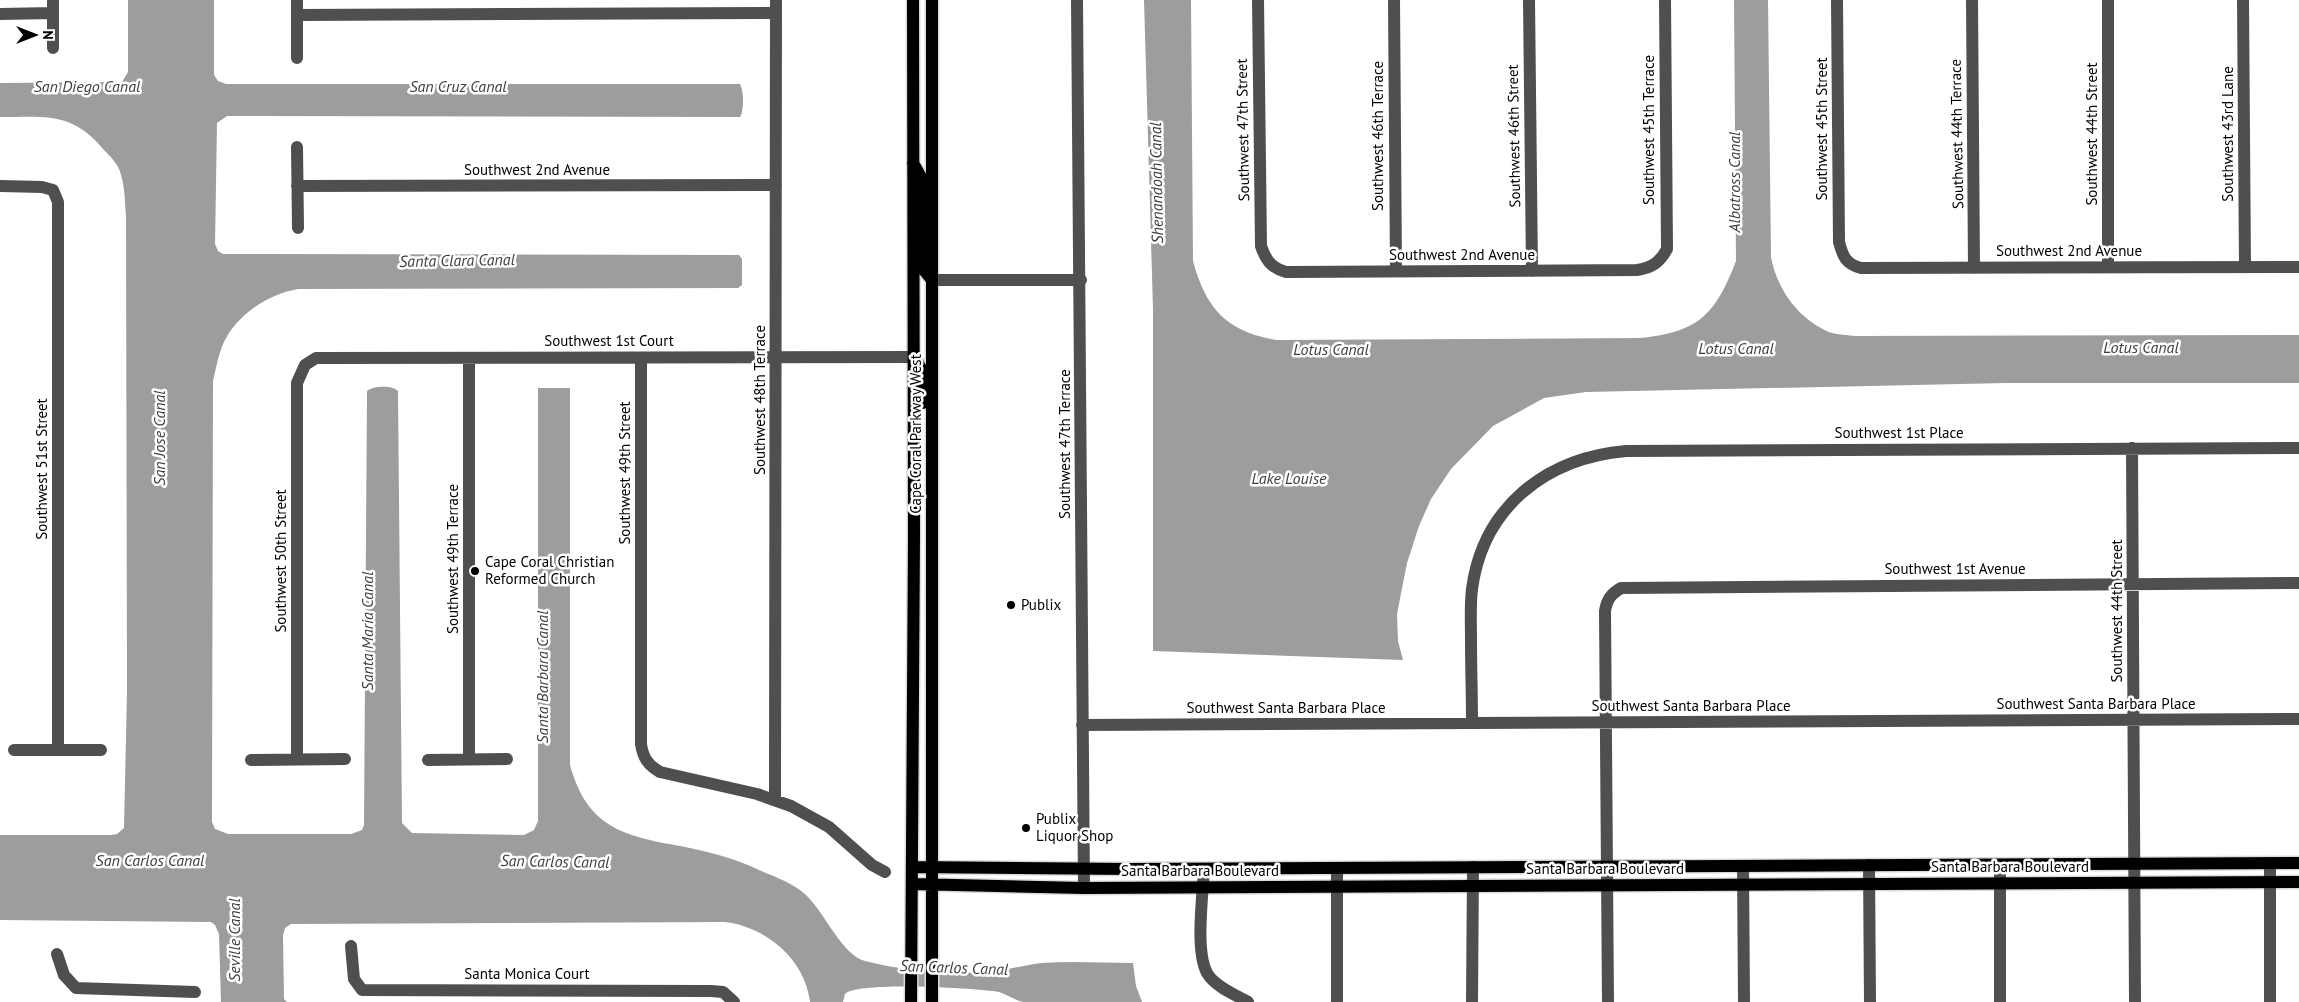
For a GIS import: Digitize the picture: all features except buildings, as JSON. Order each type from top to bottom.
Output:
[{"type":"main road","name":"Cape Coral Parkway West","points":[[910,998],[914,537],[912,160],[914,0]]},
{"type":"main road","name":"Cape Coral Parkway West","points":[[932,0],[932,884],[935,964]]},
{"type":"main road","points":[[912,160],[922,179],[923,270],[932,280]]},
{"type":"main road","points":[[914,357],[920,362],[923,372],[924,463],[932,476]]},
{"type":"main road","points":[[914,537],[922,560],[921,642],[926,654],[932,659]]},
{"type":"main road","name":"Santa Barbara Boulevard","points":[[912,867],[1204,869],[2299,864]]},
{"type":"main road","name":"Santa Barbara Boulevard","points":[[912,884],[1000,888],[1084,888],[2299,882]]},
{"type":"main road","points":[[935,997],[935,964],[940,896],[944,891],[957,885]]},
{"type":"street","points":[[53,0],[53,48]]},
{"type":"street","points":[[297,0],[297,58]]},
{"type":"street","name":"Southwest 48th Terrace","points":[[775,800],[776,0]]},
{"type":"street","name":"Southwest 47th Terrace","points":[[1078,0],[1084,888]]},
{"type":"street","name":"Southwest 47th Street","points":[[1258,0],[1261,246],[1265,258]]},
{"type":"street","name":"Southwest 46th Terrace","points":[[1394,0],[1396,271]]},
{"type":"street","name":"Southwest 46th Street","points":[[1529,0],[1532,271]]},
{"type":"street","name":"Southwest 45th Terrace","points":[[1661,259],[1667,249],[1665,0]]},
{"type":"street","name":"Southwest 45th Street","points":[[1837,0],[1839,242],[1843,258]]},
{"type":"street","name":"Southwest 44th Terrace","points":[[1972,0],[1974,268]]},
{"type":"street","name":"Southwest 44th Street","points":[[2108,0],[2108,267]]},
{"type":"street","name":"Southwest 43rd Lane","points":[[2243,0],[2245,267]]},
{"type":"street","points":[[0,14],[53,13]]},
{"type":"street","points":[[297,15],[776,13]]},
{"type":"street","points":[[297,147],[298,228]]},
{"type":"street","name":"Southwest 2nd Avenue","points":[[297,186],[776,185]]},
{"type":"street","name":"Southwest 51st Street","points":[[0,186],[42,187],[52,190],[58,202],[58,750]]},
{"type":"street","name":"Southwest 2nd Avenue","points":[[1265,258],[1276,269],[1286,272],[1637,270],[1649,268],[1661,259]]},
{"type":"street","name":"Southwest 2nd Avenue","points":[[1843,258],[1851,265],[1861,268],[2299,268]]},
{"type":"street","points":[[932,280],[1080,280]]},
{"type":"street","name":"Southwest 1st Court","points":[[305,365],[316,358],[914,357]]},
{"type":"street","name":"Southwest 49th Terrace","points":[[469,358],[469,760]]},
{"type":"street","name":"Southwest 49th Street","points":[[641,358],[642,755],[651,766],[660,772],[775,800]]},
{"type":"street","name":"Southwest 50th Street","points":[[296,759],[297,384],[305,365]]},
{"type":"street","name":"Southwest 44th Street","points":[[2132,448],[2135,1002]]},
{"type":"street","name":"Southwest 1st Place","points":[[1472,723],[1472,587],[1477,563],[1487,538],[1513,501],[1534,482],[1557,468],[1587,457],[1612,452],[2299,448]]},
{"type":"street","name":"Southwest 1st Avenue","points":[[1606,723],[1607,601],[1612,594],[1621,588],[2299,583]]},
{"type":"street","name":"Southwest Santa Barbara Place","points":[[1082,725],[2299,719]]},
{"type":"street","points":[[1606,723],[1608,1002]]},
{"type":"street","points":[[14,750],[101,750]]},
{"type":"street","points":[[251,760],[345,759]]},
{"type":"street","points":[[428,760],[507,759]]},
{"type":"street","points":[[775,800],[817,819],[841,836],[872,865],[885,872]]},
{"type":"street","points":[[2270,864],[2270,1002]]},
{"type":"street","points":[[1868,865],[1870,1002]]},
{"type":"street","points":[[2000,865],[2000,1002]]},
{"type":"street","points":[[1743,866],[1744,1002]]},
{"type":"street","points":[[1472,1002],[1473,867]]},
{"type":"street","points":[[1337,1002],[1338,868]]},
{"type":"street","points":[[1204,869],[1202,947],[1205,970],[1220,986],[1248,1002]]},
{"type":"street","name":"Santa Monica Court","points":[[351,946],[354,979],[362,990],[711,991],[722,992],[734,1002]]},
{"type":"street","points":[[57,954],[64,976],[76,988],[136,996],[195,992]]},
{"type":"water","points":[[128,0],[214,0],[214,75],[218,81],[226,84],[740,84],[743,96],[740,117],[227,116],[217,123],[215,244],[218,251],[223,254],[739,255],[742,259],[742,285],[738,288],[298,289],[265,301],[236,324],[223,344],[213,381],[212,822],[215,829],[228,834],[351,834],[362,830],[364,825],[367,391],[382,387],[398,391],[402,823],[412,833],[524,835],[534,830],[538,821],[538,388],[570,388],[570,765],[577,786],[586,802],[597,815],[610,825],[641,838],[730,858],[790,884],[806,895],[849,951],[865,961],[925,971],[956,973],[993,971],[1042,963],[1133,963],[1136,986],[1142,1002],[1024,1002],[999,992],[987,990],[944,987],[893,987],[854,990],[845,994],[843,1002],[810,1002],[807,986],[800,972],[792,959],[781,948],[769,938],[755,931],[725,922],[291,924],[285,928],[283,935],[284,999],[287,1002],[221,1002],[219,934],[215,925],[211,922],[0,920],[0,835],[111,835],[117,834],[124,828],[127,690],[126,217],[122,180],[120,171],[114,161],[81,128],[69,122],[45,117],[0,117],[0,83],[122,82],[128,72]]},
{"type":"water","points":[[1144,0],[1191,0],[1193,261],[1205,292],[1221,316],[1245,331],[1260,336],[1277,340],[1640,338],[1677,331],[1702,318],[1712,308],[1720,295],[1736,261],[1734,0],[1768,0],[1771,257],[1778,280],[1784,291],[1791,302],[1808,319],[1829,332],[1856,336],[2299,335],[2299,383],[2006,383],[1586,392],[1544,398],[1493,426],[1451,469],[1431,499],[1419,526],[1407,563],[1397,614],[1398,641],[1403,660],[1153,651],[1153,309]]},
{"type":"place","name":"Cape Coral Christian Reformed Church","points":[[475,571]]},
{"type":"place","name":"Publix","points":[[1011,605]]},
{"type":"place","name":"Publix Liquor Shop","points":[[1026,828]]},
{"type":"water label","name":"San Diego Canal","points":[[87,86]]},
{"type":"water label","name":"San Cruz Canal","points":[[458,86]]},
{"type":"water label","name":"Albatross Canal","points":[[1734,182]]},
{"type":"water label","name":"Shenandoah Canal","points":[[1156,183]]},
{"type":"water label","name":"Santa Clara Canal","points":[[457,260]]},
{"type":"water label","name":"Lotus Canal","points":[[2141,347]]},
{"type":"water label","name":"Lotus Canal","points":[[1736,348]]},
{"type":"water label","name":"Lotus Canal","points":[[1331,349]]},
{"type":"water label","name":"San Jose Canal","points":[[159,438]]},
{"type":"water label","name":"Lake Louise","points":[[1289,478]]},
{"type":"water label","name":"Santa Maria Canal","points":[[367,631]]},
{"type":"water label","name":"Santa Barbara Canal","points":[[542,677]]},
{"type":"water label","name":"San Carlos Canal","points":[[150,860]]},
{"type":"water label","name":"San Carlos Canal","points":[[555,861]]},
{"type":"water label","name":"Seville Canal","points":[[234,940]]},
{"type":"water label","name":"San Carlos Canal","points":[[954,967]]}]
